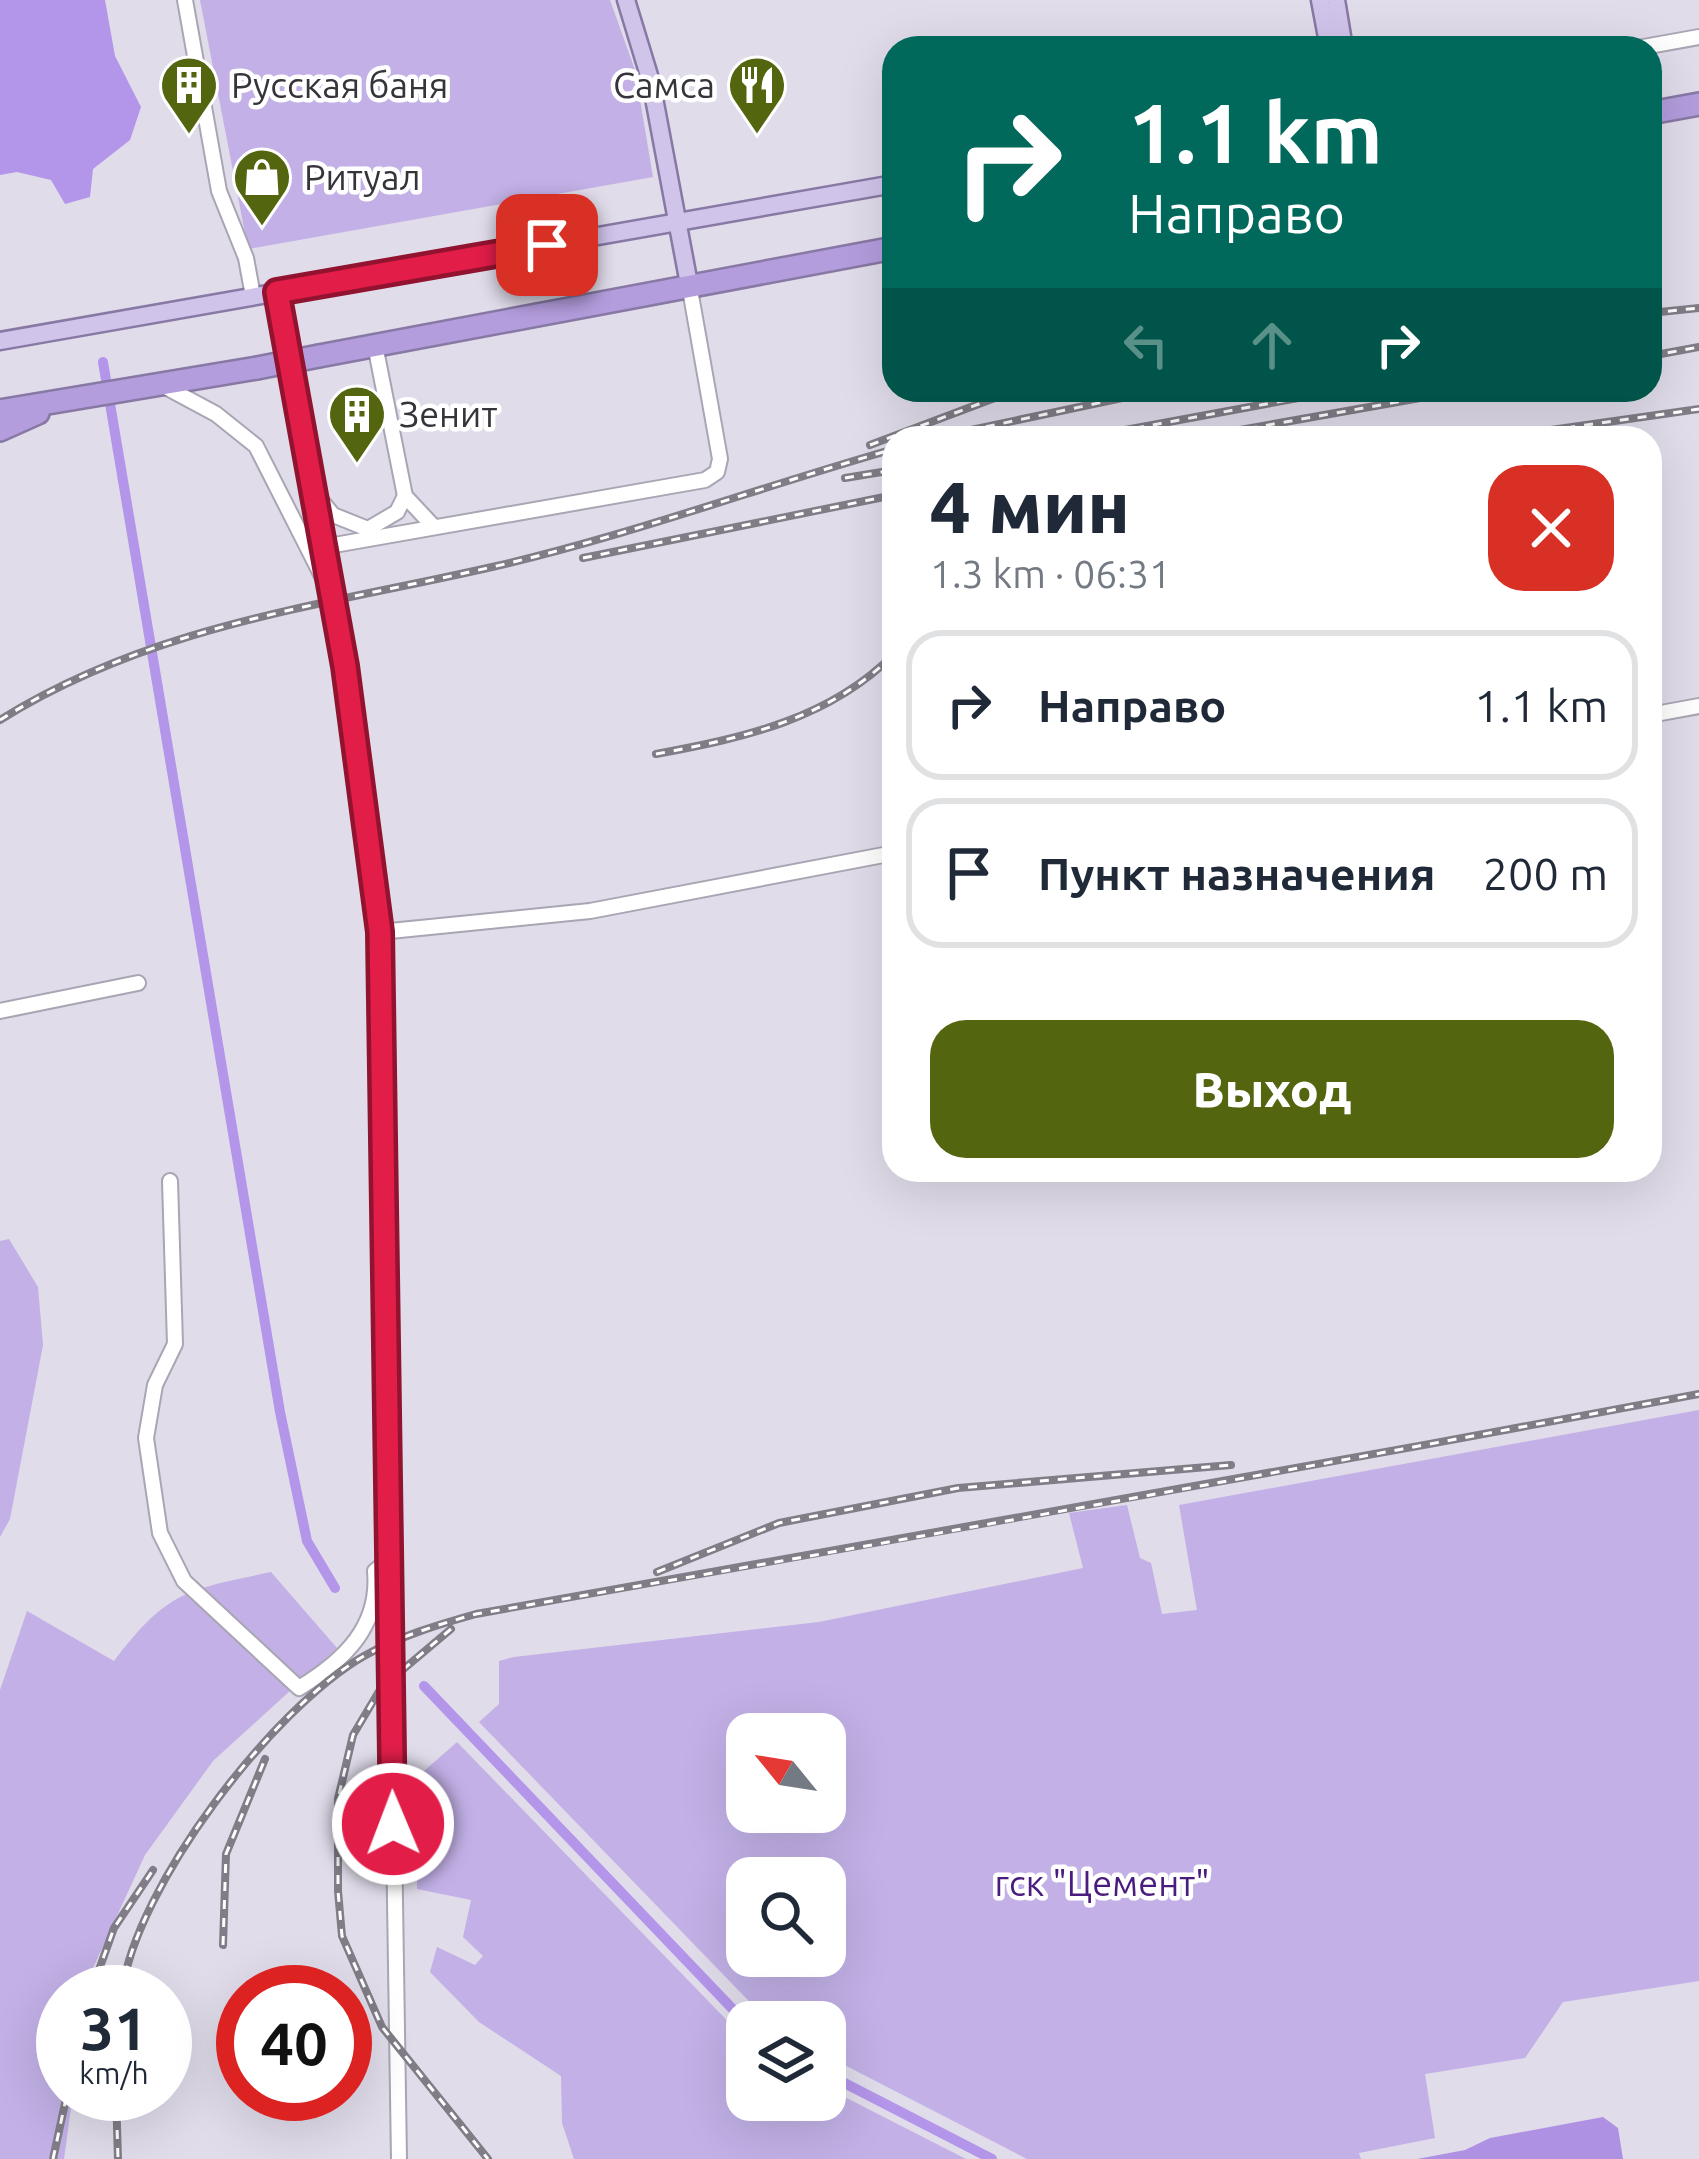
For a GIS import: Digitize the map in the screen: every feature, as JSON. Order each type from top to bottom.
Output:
[{"type":"highway","points":[[1662,111],[1699,104]]},
{"type":"highway","points":[[0,412],[882,250]]},
{"type":"highway","points":[[0,430],[66,401]]},
{"type":"main road","points":[[626,0],[648,66],[689,284]]},
{"type":"main road","points":[[1320,0],[1327,36]]},
{"type":"main road","points":[[1336,0],[1342,36]]},
{"type":"main road","points":[[0,343],[882,186]]},
{"type":"street","points":[[185,0],[219,190],[246,258],[254,296]]},
{"type":"street","points":[[1662,44],[1699,37]]},
{"type":"street","points":[[323,547],[705,480],[717,472],[720,459],[689,284]]},
{"type":"street","points":[[277,292],[364,784],[380,932],[399,2159]]},
{"type":"street","points":[[375,346],[405,496],[434,527]]},
{"type":"street","points":[[162,385],[216,414],[256,446],[331,592]]},
{"type":"street","points":[[313,491],[333,515],[368,529],[384,525],[405,496]]},
{"type":"street","points":[[1662,713],[1699,706]]},
{"type":"street","points":[[380,932],[590,911],[882,855]]},
{"type":"street","points":[[0,1011],[138,983]]},
{"type":"street","points":[[170,1181],[176,1344],[154,1385],[146,1438],[160,1533],[184,1581],[299,1688],[326,1672],[370,1623],[378,1601],[375,1570],[390,1559]]},
{"type":"green space","points":[[200,0],[610,0],[635,70],[653,177],[248,249]]},
{"type":"green space","points":[[9,1239],[38,1287],[43,1345],[10,1519],[0,1537],[0,1241]]},
{"type":"green space","name":"гск \"Цемент\"","points":[[1699,1410],[1699,1981],[1563,2002],[1525,2058],[1425,2074],[1435,2138],[1359,2153],[1361,2159],[1027,2159],[846,2066],[846,2001],[749,2001],[479,1722],[499,1704],[499,1661],[514,1657],[819,1622],[1083,1568],[1069,1513],[1127,1505],[1140,1558],[1151,1563],[1162,1614],[1197,1610],[1179,1505]]},
{"type":"green space","points":[[271,1572],[337,1648],[213,1761],[145,1855],[94,1965],[36,1965],[36,2121],[69,2121],[64,2159],[0,2159],[0,1690],[27,1611],[114,1661],[165,1606],[219,1584]]},
{"type":"green space","points":[[457,1742],[726,2019],[726,2121],[846,2121],[846,2098],[966,2159],[574,2159],[562,2123],[561,2076],[479,2022],[430,1972],[437,1947],[475,1965],[483,1956],[463,1937],[471,1900],[417,1889],[416,1778]]},
{"type":"shaded area","points":[[0,0],[105,0],[115,56],[141,107],[130,140],[93,169],[90,197],[65,204],[51,180],[17,172],[0,175]]},
{"type":"shaded area","points":[[1603,2117],[1618,2128],[1623,2159],[1417,2159],[1465,2150],[1490,2138]]},
{"type":"waterway","points":[[103,362],[280,1412],[307,1541],[335,1588]]},
{"type":"waterway","points":[[424,1686],[726,2002]]},
{"type":"waterway","points":[[846,2084],[992,2159]]},
{"type":"railway","points":[[1662,312],[1699,308]]},
{"type":"railway","points":[[1662,354],[1699,347]]},
{"type":"railway","points":[[920,426],[984,402]]},
{"type":"railway","points":[[990,426],[1103,402]]},
{"type":"railway","points":[[1147,426],[1277,402]]},
{"type":"railway","points":[[1262,426],[1398,402]]},
{"type":"railway","points":[[1579,426],[1699,409]]},
{"type":"railway","points":[[870,445],[882,440]]},
{"type":"railway","points":[[0,720],[58,688],[177,640],[543,555],[882,453]]},
{"type":"railway","points":[[845,478],[882,472]]},
{"type":"railway","points":[[583,558],[882,497]]},
{"type":"railway","points":[[656,754],[784,722],[842,695],[882,665]]},
{"type":"railway","points":[[129,1965],[153,1902],[180,1853],[251,1758],[328,1681],[364,1656],[405,1637],[476,1614],[1699,1394]]},
{"type":"railway","points":[[657,1572],[779,1523],[958,1488],[1231,1465]]},
{"type":"railway","points":[[451,1629],[381,1688],[353,1735],[338,1799],[338,1891],[342,1936],[382,2027],[488,2159]]},
{"type":"railway","points":[[223,1945],[226,1854],[265,1759]]},
{"type":"railway","points":[[101,1965],[114,1928],[153,1870]]},
{"type":"railway","points":[[53,2159],[61,2121]]},
{"type":"railway","points":[[117,2121],[118,2159]]},
{"type":"place","name":"Русская баня","points":[[189,136]]},
{"type":"place","name":"Самса","points":[[757,136]]},
{"type":"place","name":"Ритуал","points":[[262,228]]},
{"type":"place","name":"Зенит","points":[[357,465]]},
{"type":"route","points":[[393,1824],[380,932],[364,784],[277,292],[547,245]]}]
